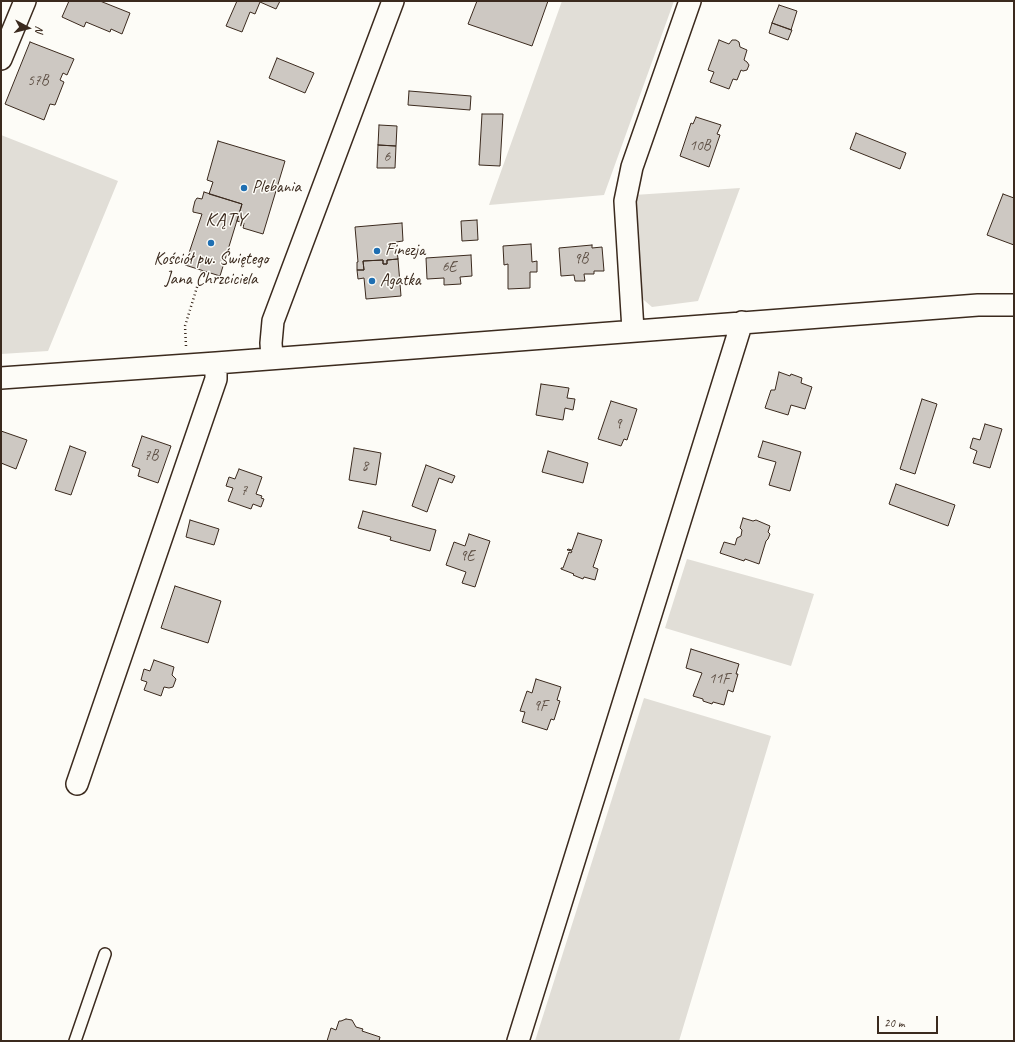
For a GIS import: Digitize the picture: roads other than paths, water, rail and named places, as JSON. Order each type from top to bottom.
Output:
[{"type":"street","points":[[1,59],[25,1]]},
{"type":"street","points":[[272,358],[271,343],[273,321],[393,1]]},
{"type":"street","points":[[633,330],[625,201],[632,167],[690,1]]},
{"type":"street","points":[[1,378],[216,363],[978,304],[1014,305]]},
{"type":"street","points":[[518,1041],[742,322]]},
{"type":"street","points":[[77,784],[216,379],[216,363]]},
{"type":"lane","points":[[75,1041],[105,954]]},
{"type":"place","name":"Plebania","points":[[244,188]]},
{"type":"place","name":"Kościół pw. Świętego Jana Chrzciciela","points":[[211,243]]},
{"type":"place","name":"Finezja","points":[[377,251]]},
{"type":"place","name":"Agatka","points":[[372,281]]},
{"type":"district","name":"KĄTY","points":[[226,220]]}]
